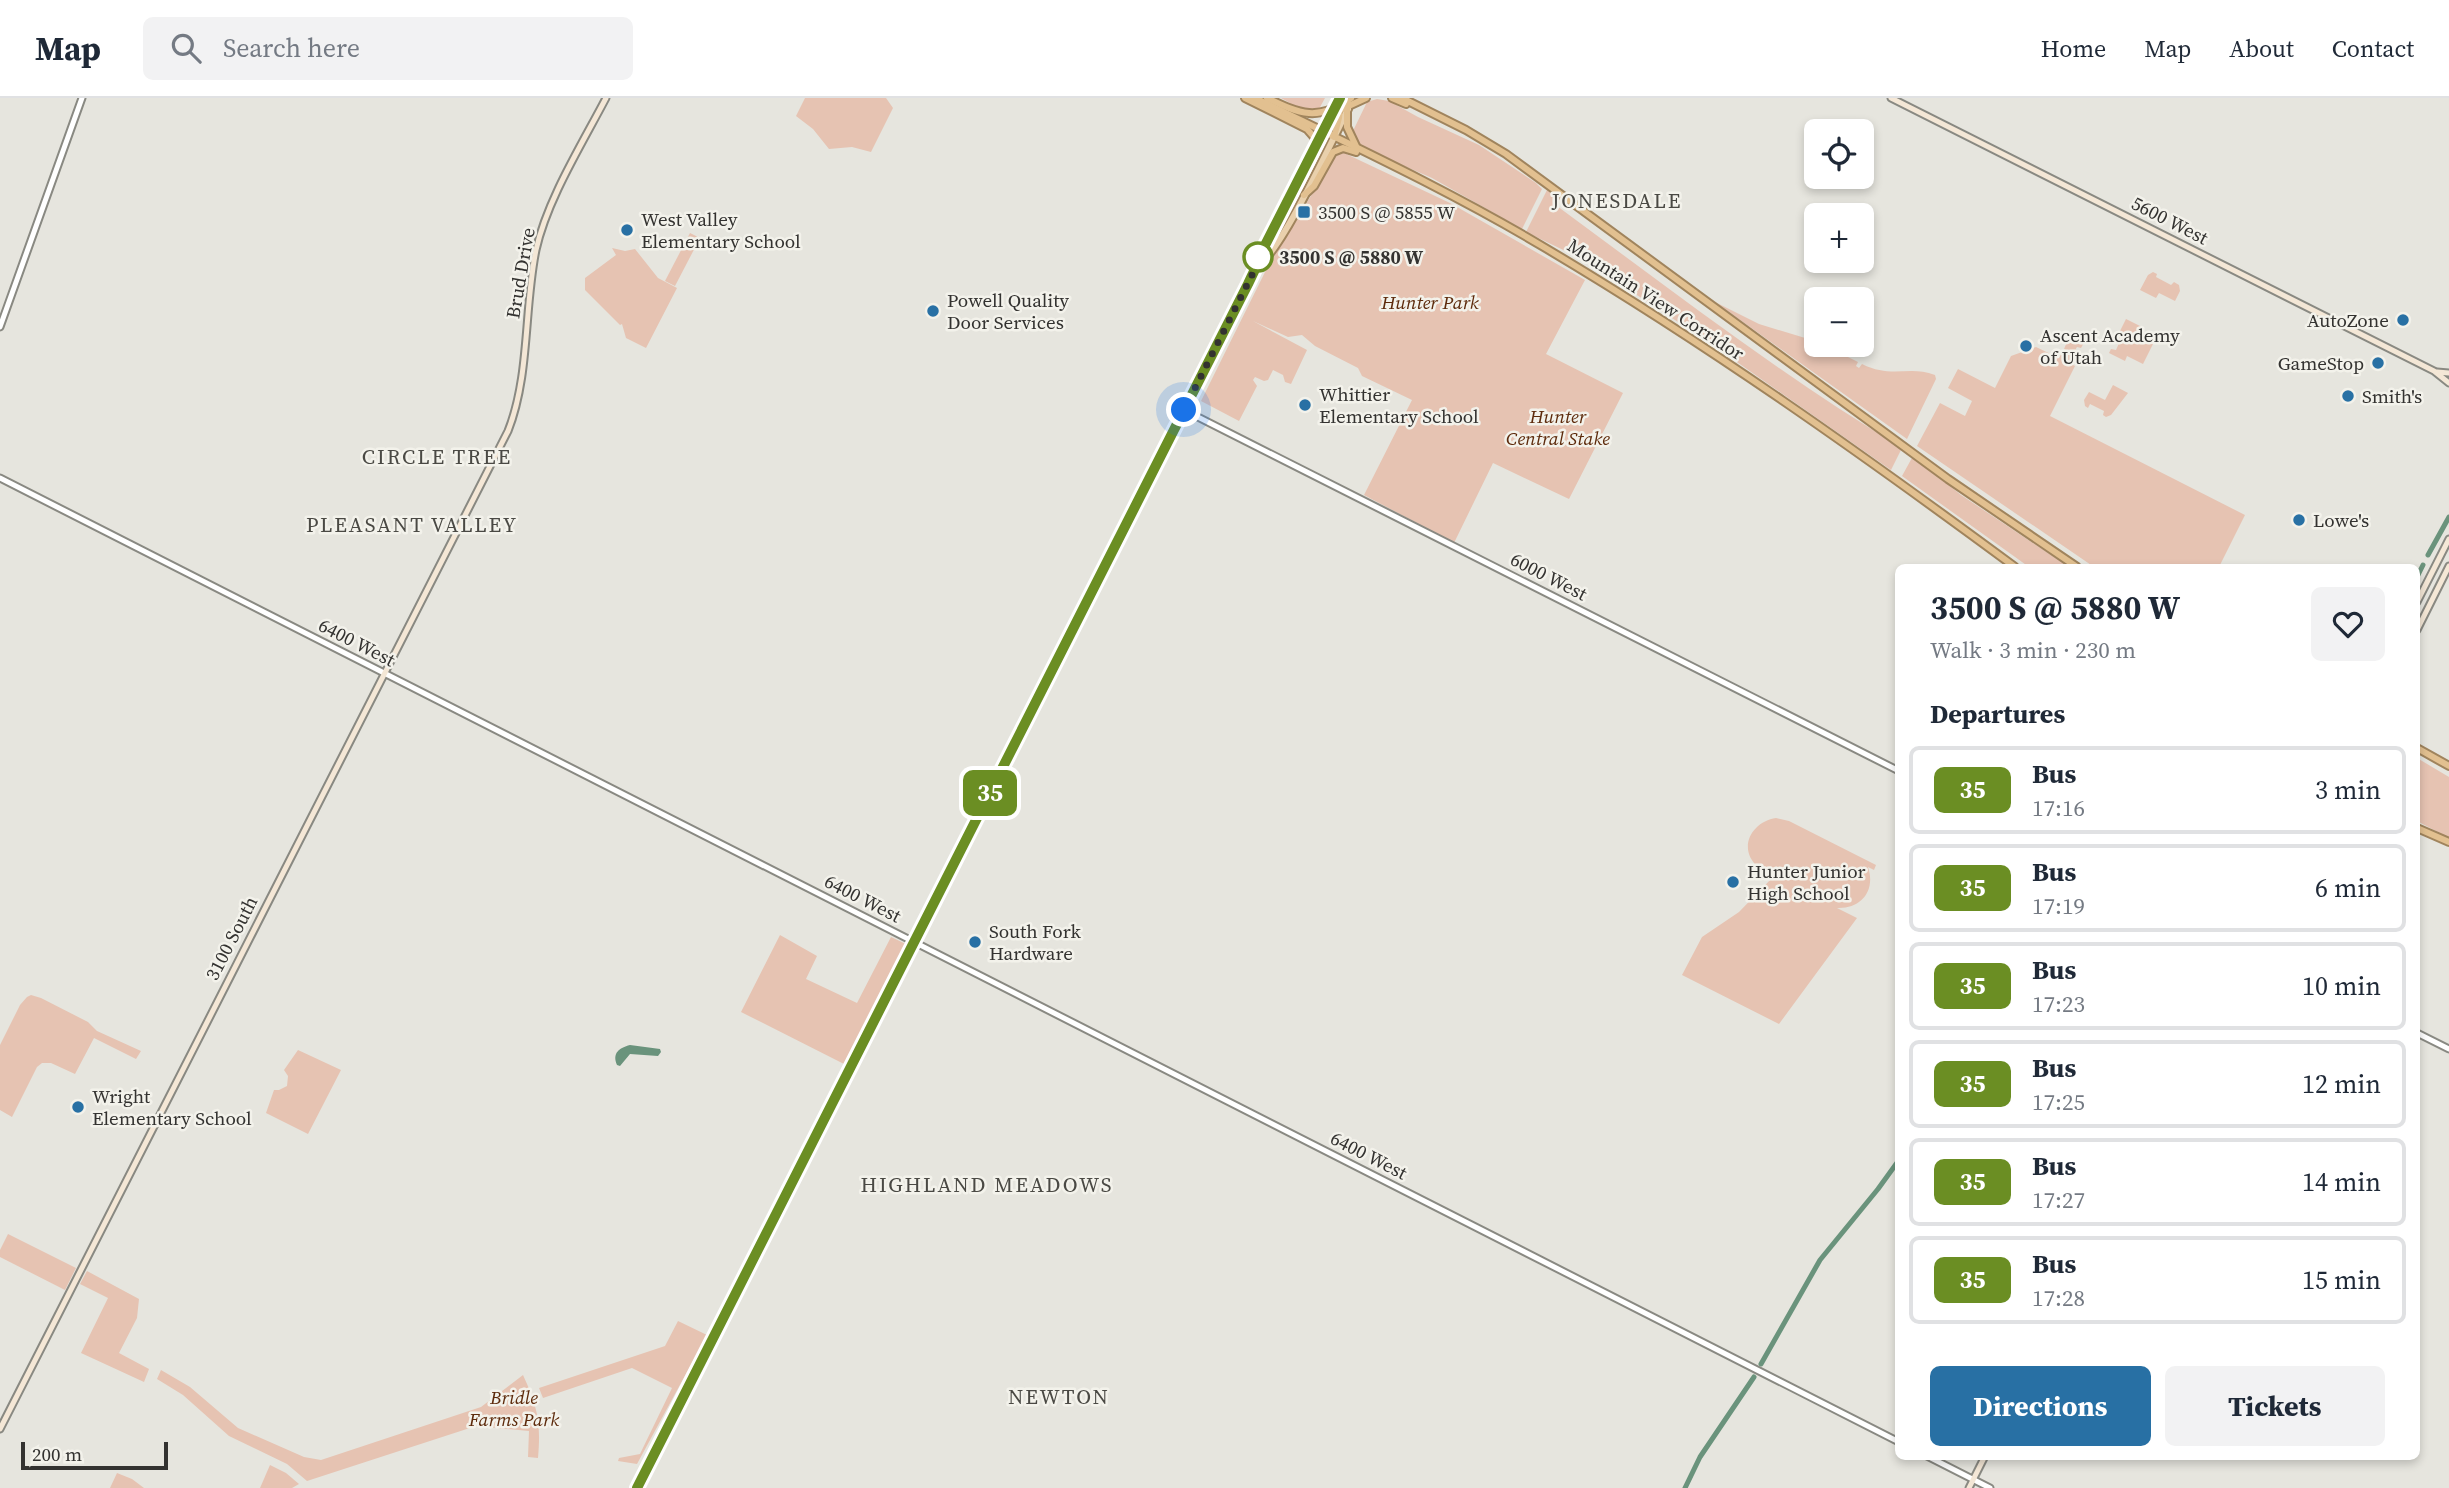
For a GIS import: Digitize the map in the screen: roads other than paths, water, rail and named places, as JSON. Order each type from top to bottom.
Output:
[{"type":"highway","points":[[1245,98],[1307,129],[1316,144]]},
{"type":"highway","name":"Mountain View Corridor","points":[[1255,98],[1428,184],[1540,244],[1652,313],[1841,442],[2011,564]]},
{"type":"highway","points":[[1267,98],[1304,114],[1320,113],[1366,98]]},
{"type":"highway","points":[[1392,98],[1437,120],[1456,125]]},
{"type":"highway","name":"Mountain View Corridor","points":[[1402,98],[1474,134],[1535,174],[1979,502],[2072,564]]},
{"type":"highway","points":[[1412,98],[1455,120],[1474,134]]},
{"type":"highway","points":[[1329,119],[1345,103]]},
{"type":"highway","points":[[1334,137],[1345,103]]},
{"type":"highway","points":[[1345,103],[1349,135],[1360,150]]},
{"type":"highway","points":[[1304,195],[1312,188],[1331,154],[1341,148],[1349,149],[1391,170],[1428,184]]},
{"type":"highway","points":[[2420,750],[2449,766]]},
{"type":"highway","points":[[2420,829],[2449,842]]},
{"type":"main road","name":"Brud Drive","points":[[492,463],[508,431],[515,409],[533,267],[543,226],[606,98]]},
{"type":"main road","name":"5600 West","points":[[1891,98],[2434,372],[2449,383]]},
{"type":"main road","points":[[637,1488],[1329,119]]},
{"type":"main road","points":[[1257,265],[1265,262],[1334,137]]},
{"type":"main road","name":"5600 West","points":[[2434,372],[2449,373]]},
{"type":"main road","name":"3100 South","points":[[0,1429],[492,463]]},
{"type":"main road","points":[[2420,597],[2449,539]]},
{"type":"main road","points":[[2420,624],[2449,566]]},
{"type":"main road","points":[[1969,1488],[1983,1460]]},
{"type":"street","points":[[0,327],[82,98]]},
{"type":"street","name":"6000 West","points":[[1184,410],[1895,769]]},
{"type":"street","name":"6400 West","points":[[0,478],[1895,1440]]},
{"type":"street","points":[[2420,1034],[2449,1049]]},
{"type":"street","points":[[1935,1460],[1990,1488]]},
{"type":"waterway","points":[[2428,555],[2449,517]]},
{"type":"waterway","points":[[2420,571],[2423,565]]},
{"type":"waterway","points":[[1761,1364],[1820,1260],[1895,1166]]},
{"type":"waterway","points":[[1685,1488],[1700,1457],[1754,1377]]},
{"type":"place","name":"3500 S @ 5855 W","points":[[1304,212]]},
{"type":"place","name":"West Valley Elementary School","points":[[627,230]]},
{"type":"place","name":"3500 S @ 5880 W","points":[[1258,257]]},
{"type":"place","name":"Powell Quality Door Services","points":[[933,311]]},
{"type":"place","name":"AutoZone","points":[[2403,320]]},
{"type":"place","name":"Ascent Academy of Utah","points":[[2026,346]]},
{"type":"place","name":"GameStop","points":[[2378,363]]},
{"type":"place","name":"Smith's","points":[[2348,396]]},
{"type":"place","name":"Whittier Elementary School","points":[[1305,405]]},
{"type":"place","name":"Lowe's","points":[[2299,520]]},
{"type":"place","name":"Hunter Junior High School","points":[[1733,882]]},
{"type":"place","name":"South Fork Hardware","points":[[975,942]]},
{"type":"place","name":"Wright Elementary School","points":[[78,1107]]},
{"type":"district","name":"JONESDALE","points":[[1617,201]]},
{"type":"district","name":"CIRCLE TREE","points":[[437,457]]},
{"type":"district","name":"PLEASANT VALLEY","points":[[412,525]]},
{"type":"district","name":"HIGHLAND MEADOWS","points":[[987,1185]]},
{"type":"district","name":"NEWTON","points":[[1059,1397]]},
{"type":"park label","name":"Hunter Park","points":[[1430,302]]},
{"type":"park label","name":"Hunter Central Stake","points":[[1558,427]]},
{"type":"park label","name":"Bridle Farms Park","points":[[514,1408]]}]
